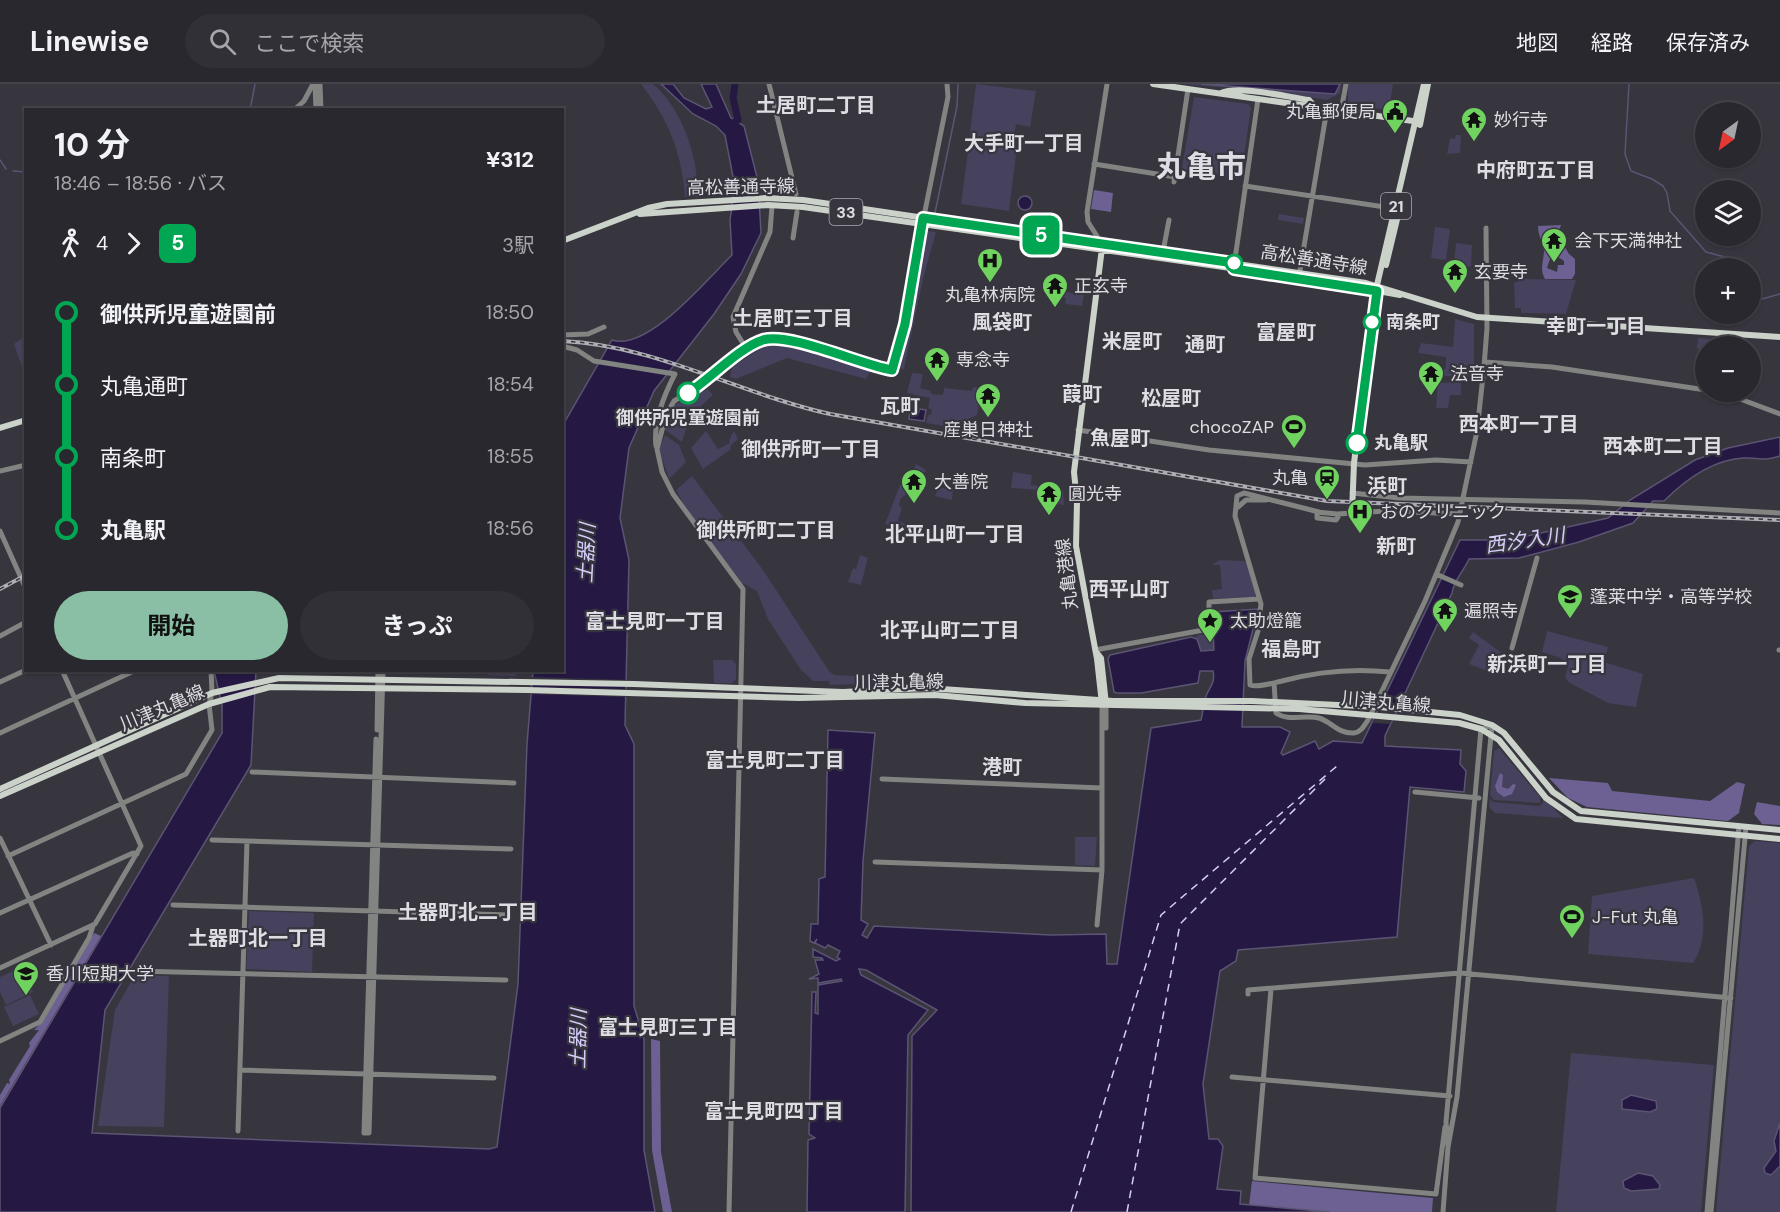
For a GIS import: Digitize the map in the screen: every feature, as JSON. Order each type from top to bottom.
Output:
[{"type":"main road","points":[[1153,84],[1418,122],[1426,84]]},
{"type":"main road","points":[[1221,94],[1230,89],[1308,100],[1315,107]]},
{"type":"main road","name":"21","points":[[1378,287],[1418,122]]},
{"type":"main road","name":"高松善通寺線","points":[[564,240],[637,214],[680,206],[769,203],[923,221],[1378,287],[1485,318],[1780,337]]},
{"type":"main road","name":"丸亀港線","points":[[1102,247],[1074,459],[1077,502],[1076,546],[1095,650],[1101,658],[1104,703]]},
{"type":"main road","points":[[1352,513],[1378,287]]},
{"type":"main road","points":[[0,428],[24,421]]},
{"type":"main road","name":"川津丸亀線","points":[[0,796],[214,693],[256,682],[299,677],[527,681],[843,692],[927,688],[1104,703]]},
{"type":"main road","name":"川津丸亀線","points":[[0,789],[218,700],[256,690],[286,687],[527,690],[827,698],[935,695],[1025,703],[1298,706],[1460,715],[1492,725],[1514,743],[1553,792],[1581,811],[1780,830]]},
{"type":"main road","points":[[1398,710],[1426,720]]},
{"type":"main road","name":"川津丸亀線","points":[[1375,711],[1392,717],[1481,729],[1491,734],[1508,750],[1546,798],[1576,819],[1780,839]]},
{"type":"street","points":[[296,108],[304,101],[314,84]]},
{"type":"street","points":[[314,84],[319,108]]},
{"type":"street","points":[[319,108],[320,84]]},
{"type":"street","points":[[769,84],[796,194]]},
{"type":"street","points":[[923,221],[944,120],[947,84]]},
{"type":"street","points":[[1102,247],[1087,217],[1107,84]]},
{"type":"street","points":[[1341,111],[1346,84]]},
{"type":"street","points":[[1174,180],[1188,89]]},
{"type":"street","points":[[1234,266],[1258,99]]},
{"type":"street","points":[[1299,276],[1327,109]]},
{"type":"street","points":[[1094,164],[1174,180],[1182,178]]},
{"type":"street","points":[[1245,186],[1397,209]]},
{"type":"street","points":[[747,350],[736,332],[733,316],[770,232],[769,203]]},
{"type":"street","points":[[793,238],[797,212]]},
{"type":"street","points":[[1162,256],[1169,220]]},
{"type":"street","points":[[1274,683],[1276,713],[1282,717],[1318,718],[1336,730],[1354,733],[1362,729],[1375,711],[1390,672],[1439,576],[1460,514],[1471,462],[1485,362],[1486,228]]},
{"type":"street","points":[[564,335],[588,334],[604,327]]},
{"type":"street","points":[[657,450],[666,415],[674,401],[708,381],[723,366],[763,340],[797,343]]},
{"type":"street","points":[[564,347],[577,350],[594,361],[675,374],[660,412],[655,436],[662,472],[675,496],[742,589],[729,1212]]},
{"type":"street","points":[[1485,362],[1552,367],[1695,388]]},
{"type":"street","points":[[1748,402],[1780,414]]},
{"type":"street","points":[[1078,430],[1209,450],[1356,464],[1436,460],[1471,462]]},
{"type":"street","points":[[0,471],[24,465]]},
{"type":"street","points":[[1390,672],[1353,668],[1323,670],[1253,687],[1249,682],[1249,659],[1261,615],[1259,599],[1235,516],[1238,507],[1237,496],[1241,493],[1302,507],[1317,515],[1336,517],[1352,513],[1388,511],[1460,514]]},
{"type":"street","points":[[1353,493],[1399,498],[1625,504],[1780,513]]},
{"type":"street","points":[[0,531],[24,585]]},
{"type":"street","points":[[1512,648],[1537,558]]},
{"type":"street","points":[[1439,576],[1461,585]]},
{"type":"street","points":[[1095,650],[1209,629],[1209,602],[1259,599]]},
{"type":"street","points":[[0,636],[24,622]]},
{"type":"street","points":[[0,682],[24,671]]},
{"type":"street","points":[[0,1041],[40,1022],[89,938],[93,926],[137,854],[140,841],[63,672]]},
{"type":"street","points":[[0,733],[132,672]]},
{"type":"street","points":[[8,856],[186,774],[212,730],[208,704],[214,693],[211,672]]},
{"type":"street","points":[[368,1074],[369,1133],[364,1133],[368,1074],[380,688],[378,672]]},
{"type":"street","points":[[380,679],[382,672]]},
{"type":"street","points":[[1097,925],[1102,870],[1104,703]]},
{"type":"street","points":[[1443,1212],[1448,1147],[1446,1122],[1448,1096],[1481,729],[1492,725],[1483,798],[1457,1097],[1448,1147]]},
{"type":"street","points":[[252,772],[514,783]]},
{"type":"street","points":[[882,779],[1102,788]]},
{"type":"street","points":[[1415,792],[1483,798]]},
{"type":"street","points":[[1709,1212],[1743,826]]},
{"type":"street","points":[[0,838],[51,945]]},
{"type":"street","points":[[212,840],[512,849]]},
{"type":"street","points":[[238,1131],[247,841]]},
{"type":"street","points":[[0,913],[133,853],[137,854]]},
{"type":"street","points":[[875,862],[1102,870]]},
{"type":"street","points":[[173,905],[509,915]]},
{"type":"street","points":[[0,968],[93,926]]},
{"type":"street","points":[[134,971],[506,980]]},
{"type":"street","points":[[1446,1122],[1440,1145],[1436,1194],[1255,1178],[1271,991],[1468,974],[1727,997]]},
{"type":"street","points":[[240,1070],[494,1078]]},
{"type":"street","points":[[1232,1077],[1457,1097]]},
{"type":"street","points":[[1446,1122],[1454,1122]]},
{"type":"shaded area","points":[[641,84],[653,84],[673,107],[680,121],[692,151],[697,197],[685,197],[681,166],[672,137],[659,110]]},
{"type":"shaded area","points":[[976,84],[1036,91],[1030,127],[1016,124],[1013,146],[969,140]]},
{"type":"shaded area","points":[[1181,84],[1341,84],[1340,93],[1327,100],[1269,91]]},
{"type":"shaded area","points":[[1348,84],[1393,84],[1389,110],[1348,104]]},
{"type":"shaded area","points":[[1194,97],[1248,104],[1251,108],[1241,177],[1237,179],[1188,173],[1182,167]]},
{"type":"shaded area","points":[[1456,135],[1461,135],[1460,153],[1447,154],[1450,138],[1455,139]]},
{"type":"shaded area","points":[[969,143],[1013,149],[1016,154],[1009,211],[961,204]]},
{"type":"shaded area","points":[[1094,190],[1113,193],[1111,212],[1091,209]]},
{"type":"shaded area","points":[[1279,214],[1304,218],[1303,224],[1278,220]]},
{"type":"shaded area","points":[[1561,225],[1547,268],[1557,272],[1558,265],[1564,265],[1564,261],[1558,257],[1559,246],[1563,244],[1575,259],[1575,274],[1572,279],[1545,279],[1542,268],[1544,250],[1538,226]]},
{"type":"shaded area","points":[[1435,227],[1450,229],[1446,260],[1431,258]]},
{"type":"shaded area","points":[[923,230],[936,232],[923,279],[904,369],[897,368]]},
{"type":"shaded area","points":[[1456,243],[1472,245],[1471,267],[1454,264]]},
{"type":"shaded area","points":[[1523,279],[1576,280],[1566,314],[1521,313],[1521,308],[1515,308],[1514,283]]},
{"type":"shaded area","points":[[1048,289],[1084,295],[1082,306],[1065,304],[1066,298],[1047,294]]},
{"type":"shaded area","points":[[1455,319],[1474,324],[1474,376],[1439,376],[1446,367],[1446,357],[1418,353],[1421,343],[1453,347]]},
{"type":"shaded area","points":[[24,337],[24,366],[22,367],[14,344]]},
{"type":"shaded area","points":[[773,344],[820,354],[871,370],[866,379],[787,358],[736,379],[730,377],[732,367],[766,345]]},
{"type":"shaded area","points":[[912,373],[923,374],[920,388],[931,391],[931,394],[943,395],[944,388],[972,391],[973,387],[981,388],[977,415],[963,422],[962,429],[926,423],[932,410],[928,408],[930,398],[907,393]]},
{"type":"shaded area","points":[[1461,382],[1461,395],[1450,395],[1448,408],[1436,408],[1438,383]]},
{"type":"shaded area","points":[[708,389],[713,395],[693,416],[682,442],[664,429],[672,406]]},
{"type":"shaded area","points":[[706,431],[718,449],[730,443],[729,440],[734,431],[738,439],[730,446],[731,449],[703,469],[691,448]]},
{"type":"shaded area","points":[[665,435],[679,445],[686,462],[669,479],[659,449]]},
{"type":"shaded area","points":[[916,464],[926,470],[922,477],[919,476],[913,490],[901,498],[899,505],[902,508],[898,521],[914,527],[912,532],[885,524],[900,485],[907,487]]},
{"type":"shaded area","points":[[1013,472],[1032,475],[1031,485],[1038,486],[1038,490],[1011,488]]},
{"type":"shaded area","points":[[692,476],[763,570],[829,671],[834,675],[883,677],[883,683],[830,685],[829,681],[813,681],[801,670],[768,619],[757,591],[742,583],[689,514],[676,490]]},
{"type":"shaded area","points":[[939,487],[953,490],[952,500],[935,496]]},
{"type":"shaded area","points":[[1050,489],[1063,491],[1064,505],[1051,503]]},
{"type":"shaded area","points":[[860,555],[868,558],[861,585],[848,582],[853,568],[856,569]]},
{"type":"shaded area","points":[[1220,560],[1244,561],[1248,564],[1256,594],[1254,597],[1213,599],[1212,590],[1222,589],[1220,565],[1211,565]]},
{"type":"shaded area","points":[[1547,631],[1608,647],[1604,662],[1643,674],[1636,707],[1608,703],[1570,683],[1565,678],[1568,666],[1560,664],[1563,652],[1561,658],[1542,652]]},
{"type":"shaded area","points":[[1473,632],[1506,656],[1497,675],[1469,664],[1479,645],[1469,638]]},
{"type":"shaded area","points":[[1214,633],[1215,650],[1200,650],[1195,638],[1198,635]]},
{"type":"shaded area","points":[[713,660],[732,660],[736,664],[736,679],[732,683],[714,683]]},
{"type":"shaded area","points":[[484,672],[517,672],[516,676],[488,675]]},
{"type":"shaded area","points":[[1499,748],[1540,797],[1540,803],[1494,800],[1490,795],[1494,751]]},
{"type":"shaded area","points":[[1500,773],[1503,775],[1502,787],[1508,789],[1513,784],[1516,785],[1512,794],[1504,797],[1497,792],[1495,786]]},
{"type":"shaded area","points":[[1549,778],[1608,783],[1612,791],[1710,801],[1737,782],[1745,784],[1739,813],[1728,821],[1587,807],[1568,798]]},
{"type":"shaded area","points":[[1543,797],[1563,818],[1495,813],[1489,807],[1490,798],[1493,802],[1539,806],[1543,803]]},
{"type":"shaded area","points":[[1757,802],[1780,806],[1780,825],[1762,824],[1754,814]]},
{"type":"shaded area","points":[[1075,837],[1097,837],[1095,866],[1075,865]]},
{"type":"shaded area","points":[[1755,841],[1780,843],[1780,1212],[1716,1212],[1749,846]]},
{"type":"shaded area","points":[[1694,878],[1702,910],[1703,932],[1702,943],[1693,963],[1588,954],[1592,896]]},
{"type":"shaded area","points":[[249,911],[314,913],[312,972],[246,969]]},
{"type":"shaded area","points":[[94,933],[101,936],[0,1106],[0,1095],[7,1083],[10,1084],[9,1080],[30,1046],[29,1043],[39,1030],[34,1030],[42,1022]]},
{"type":"shaded area","points":[[22,967],[33,992],[6,1005],[0,992],[0,977]]},
{"type":"shaded area","points":[[135,975],[169,976],[164,1127],[98,1126],[115,1010]]},
{"type":"shaded area","points":[[30,995],[39,1014],[13,1026],[4,1007]]},
{"type":"shaded area","points":[[651,1039],[660,1041],[661,1152],[672,1212],[663,1212],[652,1150]]},
{"type":"shaded area","points":[[1571,1053],[1714,1065],[1701,1212],[1556,1212]]},
{"type":"shaded area","points":[[1252,1181],[1433,1198],[1432,1212],[1330,1212],[1249,1205]]},
{"type":"water","name":"土器川","points":[[661,84],[673,84],[684,98],[706,109],[712,107],[701,84],[716,84],[731,118],[744,126],[758,181],[761,233],[741,274],[714,314],[654,391],[629,448],[620,518],[629,560],[625,725],[634,744],[634,1006],[644,1039],[644,1150],[655,1212],[0,1212],[0,1108],[222,733],[222,705],[214,672],[256,672],[251,765],[105,1010],[92,1133],[489,1149],[497,1147],[518,984],[527,744],[533,672],[564,672],[564,423],[612,340],[627,341],[643,335],[659,324],[693,295],[732,255],[730,220],[735,187],[725,135],[716,126],[693,114]]},
{"type":"water","points":[[1201,84],[1340,84],[1335,94]]},
{"type":"water","points":[[1025,196],[1030,198],[1032,203],[1030,208],[1025,210],[1020,208],[1018,203],[1020,198]]},
{"type":"water","points":[[919,409],[926,410],[924,421],[909,419],[910,411],[919,412]]},
{"type":"water","name":"西汐入川","points":[[1780,437],[1780,456],[1769,459],[1731,460],[1709,467],[1699,472],[1664,501],[1653,501],[1633,523],[1579,542],[1519,558],[1469,559],[1455,583],[1385,736],[1385,746],[1461,750],[1460,764],[1466,771],[1464,792],[1410,787],[1397,937],[1238,950],[1236,961],[1220,971],[1203,1084],[1209,1139],[1218,1139],[1223,1146],[1217,1189],[1241,1191],[1240,1204],[1330,1212],[911,1212],[912,1036],[937,1010],[866,970],[859,969],[861,975],[928,1010],[908,1035],[905,1212],[807,1212],[808,1140],[815,1138],[809,1134],[812,992],[816,992],[815,1013],[818,1014],[818,985],[842,981],[841,979],[818,983],[818,978],[809,979],[819,974],[815,960],[823,960],[813,957],[813,949],[836,961],[840,959],[837,957],[840,951],[828,945],[825,948],[815,943],[817,939],[814,943],[810,941],[811,924],[818,924],[819,879],[825,877],[828,730],[875,733],[863,861],[861,920],[868,924],[862,935],[867,938],[874,926],[1051,935],[1106,934],[1107,964],[1117,964],[1151,728],[1201,720],[1205,699],[1213,683],[1214,675],[1213,671],[1200,671],[1198,683],[1141,693],[1117,693],[1114,692],[1108,659],[1110,655],[1191,637],[1197,639],[1201,651],[1214,650],[1212,612],[1258,609],[1245,661],[1242,727],[1280,727],[1290,732],[1281,753],[1283,755],[1315,741],[1319,749],[1333,741],[1362,743],[1460,540],[1509,540],[1608,518],[1630,500],[1695,460],[1728,448]]},
{"type":"water","points":[[1631,1095],[1656,1101],[1657,1109],[1650,1112],[1622,1109],[1622,1100]]},
{"type":"water","points":[[1780,1123],[1780,1166],[1771,1175],[1765,1173],[1764,1168],[1776,1151],[1774,1141]]},
{"type":"water","points":[[1638,1173],[1653,1176],[1660,1185],[1659,1189],[1631,1191],[1624,1188],[1623,1181]]},
{"type":"pier","points":[[529,677],[629,680],[629,686],[529,684]]},
{"type":"pier","points":[[529,687],[629,689],[629,697],[528,694]]},
{"type":"pier","points":[[1384,701],[1399,704],[1390,724],[1373,723]]},
{"type":"waterway","points":[[250,108],[255,84]]},
{"type":"waterway","points":[[730,125],[738,120],[733,98],[735,84]]},
{"type":"waterway","points":[[935,213],[957,106],[958,84]]},
{"type":"waterway","points":[[1629,84],[1625,154],[1631,171],[1663,186],[1667,193],[1670,211],[1706,252],[1725,258]]},
{"type":"waterway","points":[[0,160],[6,169]]},
{"type":"waterway","points":[[13,171],[24,172]]},
{"type":"waterway","points":[[1761,298],[1780,294]]},
{"type":"ferry route","points":[[1071,1212],[1161,915],[1337,766]]},
{"type":"ferry route","points":[[1127,1212],[1180,924],[1328,776]]},
{"type":"railway","points":[[564,341],[597,344],[630,351],[763,395],[830,414],[1327,501],[1780,520]]},
{"type":"railway","points":[[0,589],[24,576]]},
{"type":"bus line","name":"5","points":[[688,393],[708,381],[736,357],[763,340],[771,339],[797,343],[874,367],[892,370],[905,324],[923,218],[1234,263],[1234,269],[1377,291],[1357,443]]},
{"type":"place","name":"丸亀郵便局","points":[[1395,135]]},
{"type":"place","name":"妙行寺","points":[[1474,143]]},
{"type":"place","name":"会下天満神社","points":[[1554,264]]},
{"type":"place","name":"丸亀林病院","points":[[990,284]]},
{"type":"place","name":"玄要寺","points":[[1455,295]]},
{"type":"place","name":"正玄寺","points":[[1055,309]]},
{"type":"place","name":"南条町","points":[[1372,322]]},
{"type":"place","name":"専念寺","points":[[937,383]]},
{"type":"place","name":"御供所児童遊園前","points":[[688,393]]},
{"type":"place","name":"法音寺","points":[[1431,397]]},
{"type":"place","name":"産巣日神社","points":[[988,419]]},
{"type":"place","name":"丸亀駅","points":[[1357,443]]},
{"type":"place","name":"chocoZAP","points":[[1294,450]]},
{"type":"place","name":"丸亀","points":[[1327,501]]},
{"type":"place","name":"大善院","points":[[914,505]]},
{"type":"place","name":"圓光寺","points":[[1049,517]]},
{"type":"place","name":"おのクリニック","points":[[1360,535]]},
{"type":"place","name":"蓬莱中学・高等学校","points":[[1570,620]]},
{"type":"place","name":"遍照寺","points":[[1445,634]]},
{"type":"place","name":"太助燈籠","points":[[1210,644]]},
{"type":"place","name":"J-Fut 丸亀","points":[[1572,940]]},
{"type":"place","name":"香川短期大学","points":[[26,997]]},
{"type":"district","name":"土居町二丁目","points":[[816,105]]},
{"type":"district","name":"大手町一丁目","points":[[1024,143]]},
{"type":"district","name":"丸亀市","points":[[1201,166]]},
{"type":"district","name":"中府町五丁目","points":[[1536,170]]},
{"type":"district","name":"土居町三丁目","points":[[793,318]]},
{"type":"district","name":"風袋町","points":[[1002,322]]},
{"type":"district","name":"幸町一丁目","points":[[1596,326]]},
{"type":"district","name":"富屋町","points":[[1286,332]]},
{"type":"district","name":"米屋町","points":[[1132,341]]},
{"type":"district","name":"通町","points":[[1205,344]]},
{"type":"district","name":"葭町","points":[[1082,394]]},
{"type":"district","name":"松屋町","points":[[1171,398]]},
{"type":"district","name":"瓦町","points":[[900,406]]},
{"type":"district","name":"西本町一丁目","points":[[1519,424]]},
{"type":"district","name":"魚屋町","points":[[1120,438]]},
{"type":"district","name":"西本町二丁目","points":[[1663,446]]},
{"type":"district","name":"御供所町一丁目","points":[[811,449]]},
{"type":"district","name":"浜町","points":[[1387,486]]},
{"type":"district","name":"御供所町二丁目","points":[[766,530]]},
{"type":"district","name":"北平山町一丁目","points":[[955,534]]},
{"type":"district","name":"新町","points":[[1396,546]]},
{"type":"district","name":"西平山町","points":[[1129,589]]},
{"type":"district","name":"富士見町一丁目","points":[[655,621]]},
{"type":"district","name":"北平山町二丁目","points":[[950,630]]},
{"type":"district","name":"福島町","points":[[1291,649]]},
{"type":"district","name":"新浜町一丁目","points":[[1547,664]]},
{"type":"district","name":"富士見町二丁目","points":[[775,760]]},
{"type":"district","name":"港町","points":[[1002,767]]},
{"type":"district","name":"土器町北二丁目","points":[[468,912]]},
{"type":"district","name":"土器町北一丁目","points":[[258,938]]},
{"type":"district","name":"富士見町三丁目","points":[[668,1027]]},
{"type":"district","name":"富士見町四丁目","points":[[774,1111]]}]
